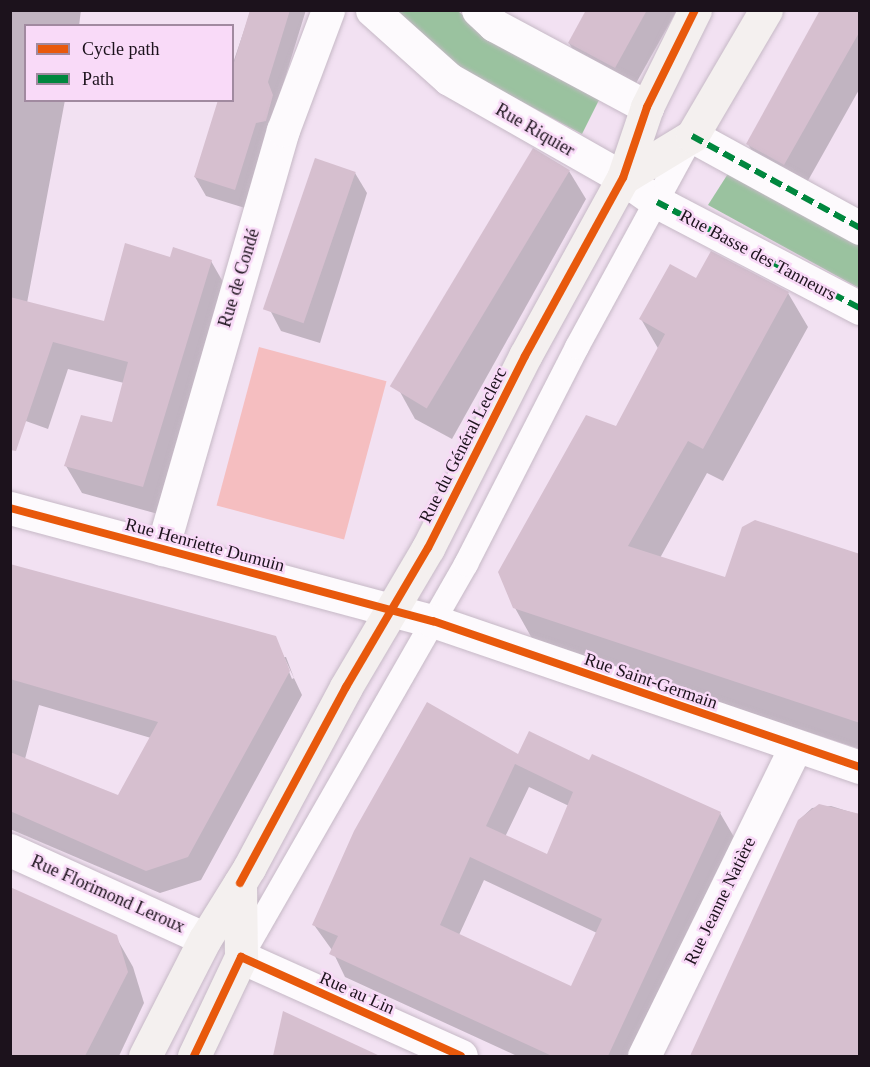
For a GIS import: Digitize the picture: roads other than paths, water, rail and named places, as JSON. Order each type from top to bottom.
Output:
[{"type":"main road","name":"Rue du Général Leclerc","points":[[151,1049],[205,939],[240,883],[392,611],[623,178],[647,107],[695,10]]},
{"type":"main road","name":"Rue du Général Leclerc","points":[[692,136],[766,10]]},
{"type":"main road","points":[[623,178],[692,136],[647,107]]},
{"type":"main road","name":"Rue du Général Leclerc","points":[[194,1056],[241,957],[240,883]]},
{"type":"main road","points":[[205,939],[241,957]]},
{"type":"street","name":"Rue de Condé","points":[[162,549],[283,130],[328,10]]},
{"type":"street","name":"Rue Riquier","points":[[372,10],[449,79],[623,178],[657,202]]},
{"type":"street","points":[[478,10],[494,25],[647,107]]},
{"type":"street","points":[[692,136],[860,228]]},
{"type":"street","name":"Rue Basse des Tanneurs","points":[[657,202],[860,308]]},
{"type":"street","name":"Rue Henriette Dumuin","points":[[10,508],[433,621]]},
{"type":"street","name":"Rue Saint-Germain","points":[[433,621],[860,767]]},
{"type":"street","name":"Rue Jeanne Natière","points":[[644,1056],[795,746]]},
{"type":"street","name":"Rue Florimond Leroux","points":[[10,850],[205,939]]},
{"type":"street","name":"Rue au Lin","points":[[241,957],[461,1056]]},
{"type":"lane","name":"Rue du Général Leclerc","points":[[241,957],[433,621],[692,136]]}]
